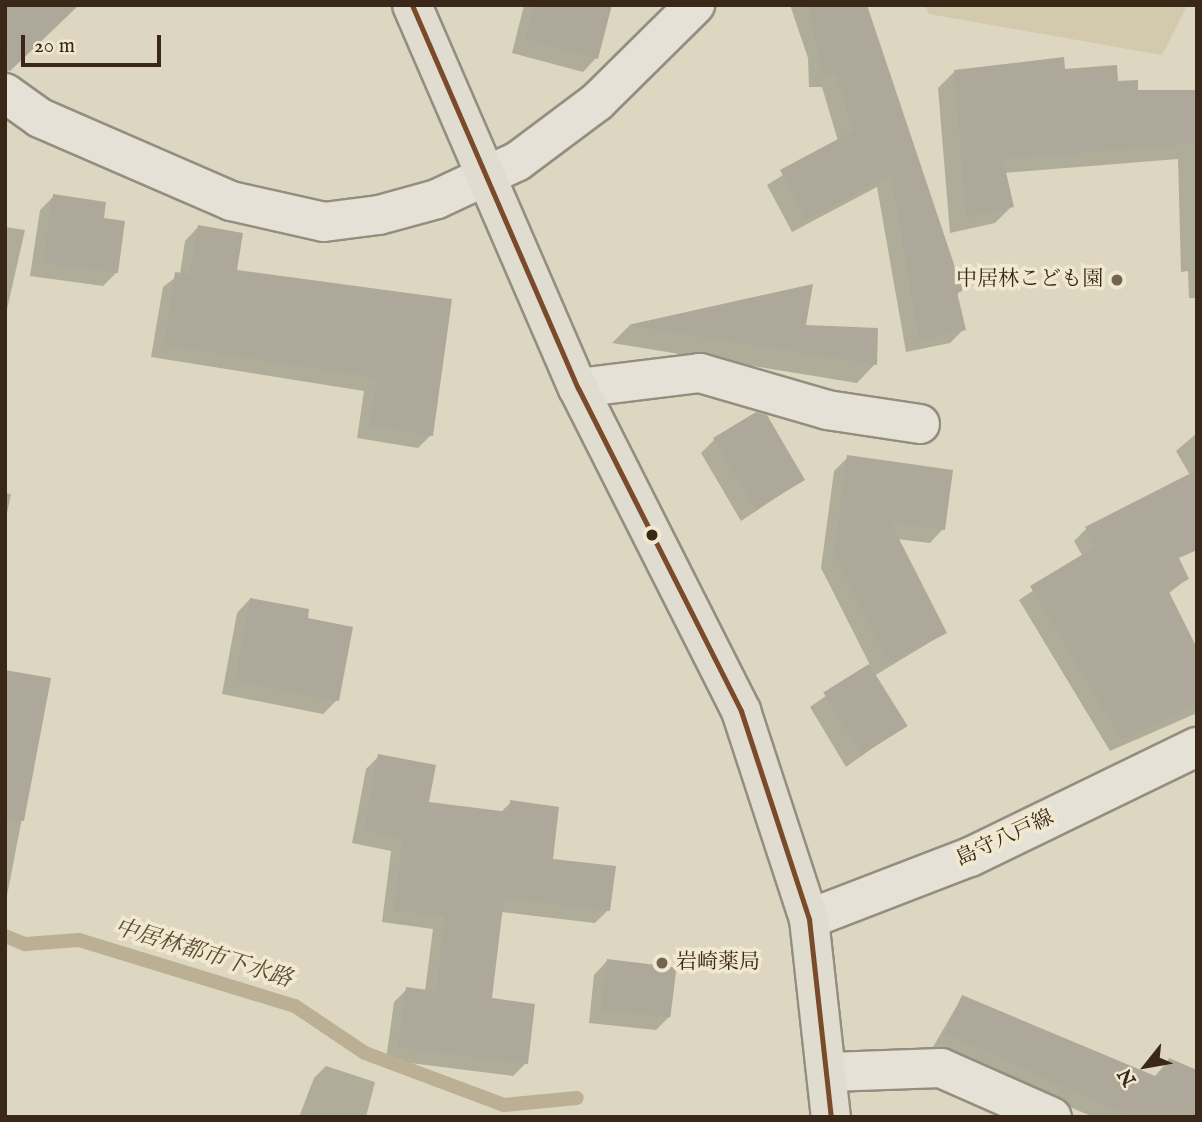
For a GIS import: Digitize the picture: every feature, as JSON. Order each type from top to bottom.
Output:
[{"type":"main road","points":[[412,5],[482,180],[578,388],[741,711],[809,919],[830,1072],[831,1117]]},
{"type":"street","points":[[5,93],[23,123],[231,201],[324,222],[418,206],[482,180],[597,102],[695,5]]},
{"type":"street","points":[[578,388],[700,373],[827,410],[920,424]]},
{"type":"street","name":"島守八戸線","points":[[809,919],[970,857],[1197,747]]},
{"type":"street","points":[[830,1072],[941,1069],[1052,1117]]},
{"type":"shaded area","points":[[924,5],[1187,5],[1162,55],[929,14]]},
{"type":"building","points":[[5,5],[79,5],[9,72]]},
{"type":"building","points":[[534,5],[612,5],[598,59],[525,39]]},
{"type":"building","points":[[808,5],[867,5],[963,291],[957,292],[966,330],[919,340],[891,175],[806,220],[780,170],[853,131],[836,74],[822,75]]},
{"type":"building","points":[[1064,57],[1065,69],[1117,65],[1118,81],[1138,80],[1138,90],[1197,90],[1197,143],[1003,159],[1014,207],[966,218],[954,70]]},
{"type":"building","points":[[53,194],[106,202],[104,218],[125,221],[118,273],[43,263]]},
{"type":"building","points":[[198,225],[243,233],[237,270],[452,299],[433,436],[369,425],[377,378],[164,345],[175,272],[190,274]]},
{"type":"building","points":[[813,284],[806,325],[878,328],[877,365],[628,325]]},
{"type":"building","points":[[756,412],[767,415],[805,480],[756,509],[713,438]]},
{"type":"building","points":[[847,455],[953,470],[945,530],[891,523],[947,633],[889,663],[834,554]]},
{"type":"building","points":[[1197,470],[1197,550],[1179,558],[1189,579],[1168,590],[1197,648],[1197,703],[1122,740],[1030,586],[1095,547],[1085,527]]},
{"type":"building","points":[[250,598],[309,609],[308,618],[353,627],[339,701],[235,681]]},
{"type":"building","points":[[869,664],[908,726],[862,755],[823,693]]},
{"type":"building","points":[[5,670],[51,678],[24,821],[5,820]]},
{"type":"building","points":[[378,754],[436,765],[429,802],[509,812],[510,800],[559,807],[553,859],[616,866],[610,911],[504,898],[492,998],[535,1004],[528,1064],[398,1047],[406,987],[436,991],[445,916],[394,910],[403,838],[364,830]]},
{"type":"building","points":[[607,959],[676,968],[670,1017],[601,1009]]},
{"type":"building","points":[[962,995],[1160,1078],[1169,1058],[1197,1070],[1197,1117],[1131,1117],[945,1033]]},
{"type":"waterway","name":"中居林都市下水路","points":[[5,936],[25,944],[79,940],[295,1006],[365,1053],[504,1105],[577,1098]]},
{"type":"transit line","points":[[412,5],[578,388],[741,711],[809,919],[831,1117]]},
{"type":"place","name":"中居林こども園","points":[[1117,280]]},
{"type":"place","name":"岩崎薬局","points":[[662,963]]}]
